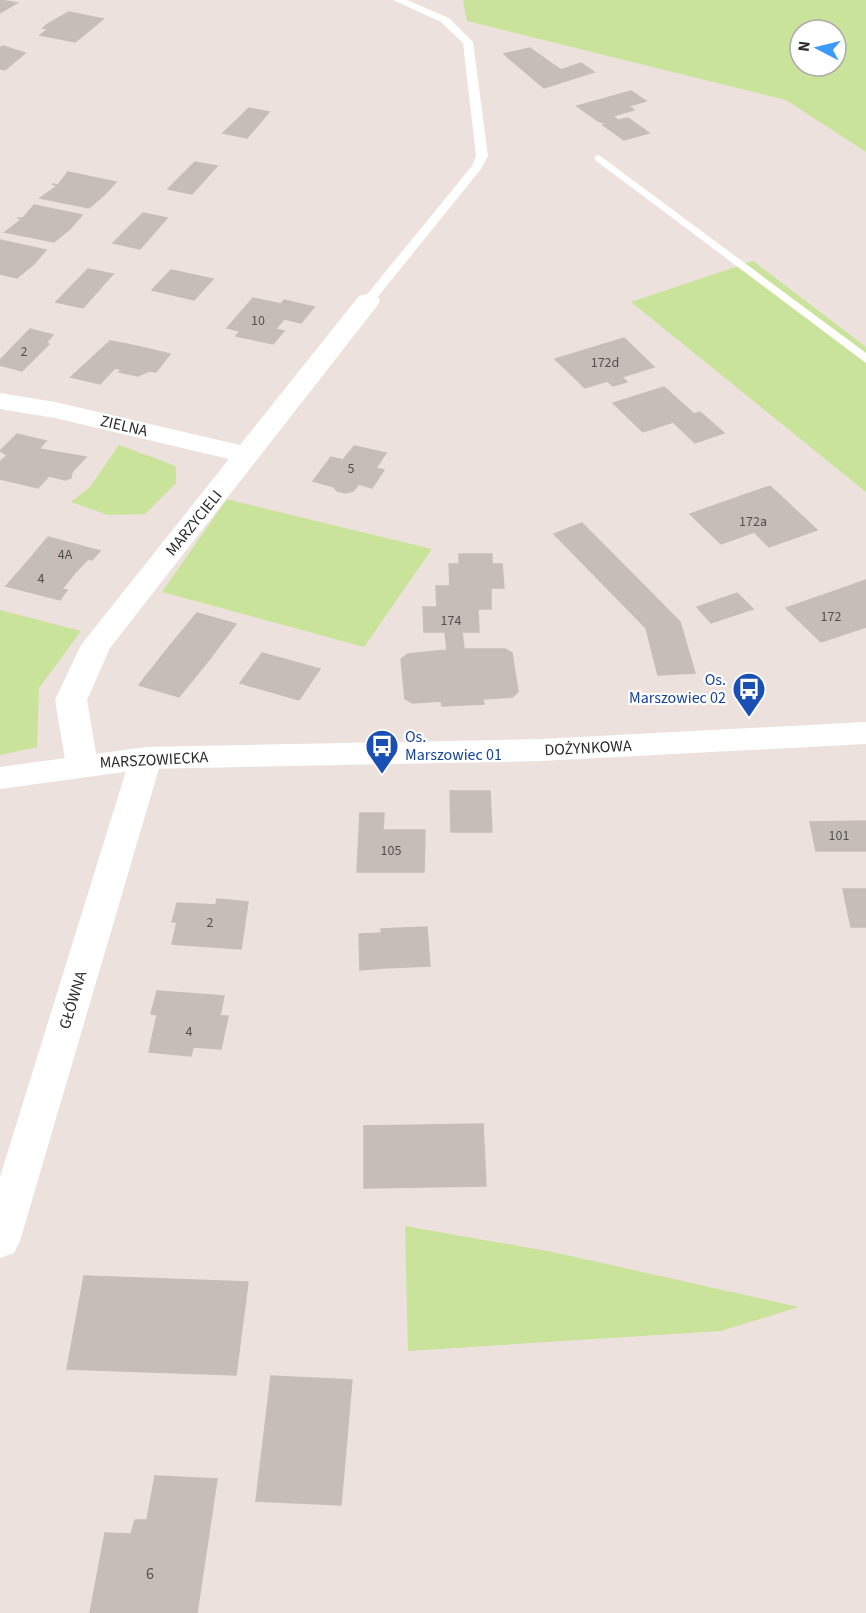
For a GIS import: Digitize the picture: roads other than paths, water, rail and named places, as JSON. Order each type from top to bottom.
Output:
[{"type":"street","name":"MARZYCIELI","points":[[82,765],[72,700],[96,645],[368,301]]},
{"type":"street","name":"ZIELNA","points":[[0,401],[55,410],[248,455]]},
{"type":"street","name":"DOŻYNKOWA","points":[[309,755],[541,750],[866,733]]},
{"type":"street","name":"MARSZOWIECKA","points":[[0,778],[146,758],[309,755]]},
{"type":"street","name":"GŁÓWNA","points":[[0,1241],[146,758]]},
{"type":"lane","points":[[368,301],[477,167],[482,156],[468,42],[446,20],[398,0]]},
{"type":"lane","points":[[599,158],[866,359]]},
{"type":"place","name":"Os. Marszowiec 02","points":[[749,718]]},
{"type":"place","name":"Os. Marszowiec 01","points":[[382,775]]}]
